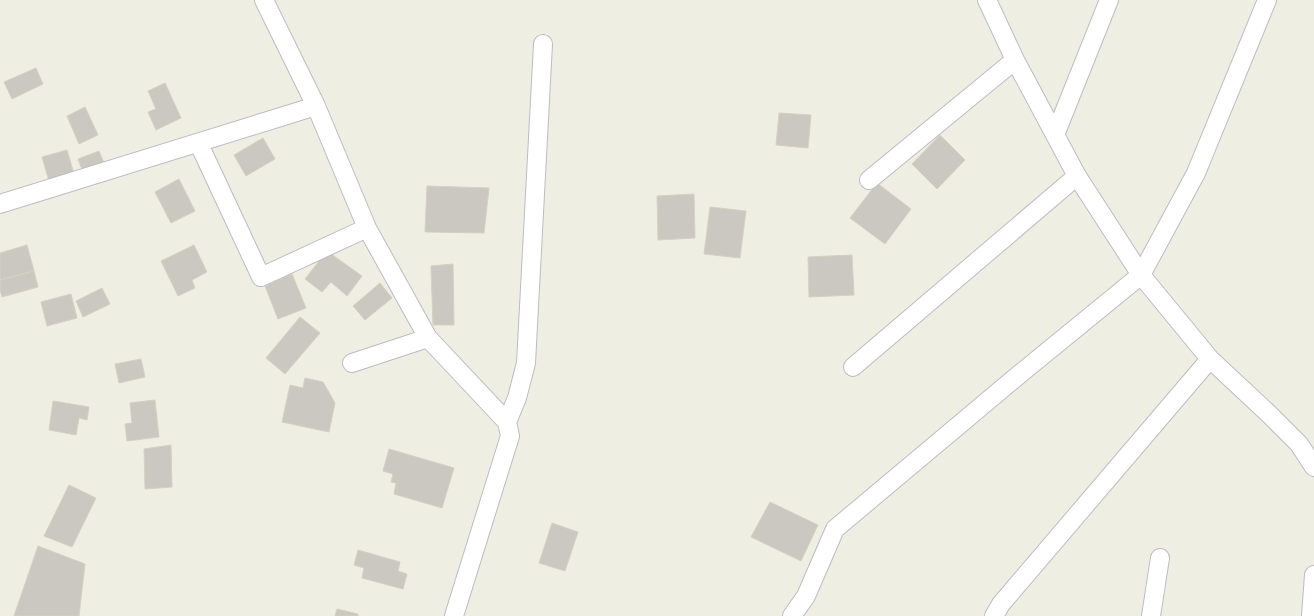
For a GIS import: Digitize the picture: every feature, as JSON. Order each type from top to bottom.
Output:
[{"type":"street","points":[[264,0],[316,106],[367,228],[428,338],[507,422],[510,436],[454,616]]},
{"type":"street","points":[[987,0],[1015,60],[1077,176],[1141,275],[1210,359],[1299,444],[1314,467]]},
{"type":"street","points":[[1055,135],[1109,0]]},
{"type":"street","points":[[792,616],[806,596],[835,530],[1021,373],[1141,275],[1196,173],[1267,0]]},
{"type":"street","points":[[507,422],[517,398],[526,364],[543,44]]},
{"type":"street","points":[[869,180],[1015,60]]},
{"type":"street","points":[[0,204],[199,144],[316,106]]},
{"type":"street","points":[[199,144],[261,277],[367,228]]},
{"type":"street","points":[[853,367],[1077,176]]},
{"type":"street","points":[[352,363],[428,338]]},
{"type":"street","points":[[994,616],[1001,604],[1210,359]]},
{"type":"street","points":[[1151,616],[1160,558]]},
{"type":"street","points":[[1311,616],[1314,575]]},
{"type":"building","points":[[36,68],[43,84],[12,99],[4,82]]},
{"type":"building","points":[[165,83],[181,118],[156,130],[148,112],[156,109],[148,91]]},
{"type":"building","points":[[85,107],[98,135],[79,144],[67,116]]},
{"type":"building","points":[[779,113],[811,115],[808,148],[776,145]]},
{"type":"building","points":[[940,135],[965,160],[937,189],[912,164]]},
{"type":"building","points":[[263,138],[275,159],[246,176],[234,155]]},
{"type":"building","points":[[67,150],[74,174],[49,181],[42,157]]},
{"type":"building","points":[[99,151],[104,163],[83,172],[78,159]]},
{"type":"building","points":[[179,179],[195,211],[171,223],[155,192]]},
{"type":"building","points":[[877,183],[911,209],[885,244],[850,218]]},
{"type":"building","points":[[427,186],[489,188],[484,233],[425,232]]},
{"type":"building","points":[[694,194],[695,238],[658,240],[657,196]]},
{"type":"building","points":[[710,207],[746,211],[740,258],[704,254]]},
{"type":"building","points":[[27,245],[34,271],[0,280],[0,253]]},
{"type":"building","points":[[194,245],[207,272],[192,280],[195,288],[178,296],[161,261]]},
{"type":"building","points":[[327,251],[362,276],[347,296],[331,282],[322,292],[305,279]]},
{"type":"building","points":[[852,255],[854,295],[809,297],[808,257]]},
{"type":"building","points":[[453,264],[454,325],[433,325],[431,266]]},
{"type":"building","points":[[34,271],[38,287],[2,297],[0,280]]},
{"type":"building","points":[[292,274],[306,308],[278,319],[265,286]]},
{"type":"building","points":[[380,283],[392,298],[365,320],[353,306]]},
{"type":"building","points":[[102,288],[110,304],[83,317],[76,301]]},
{"type":"building","points":[[71,294],[77,318],[47,326],[41,302]]},
{"type":"building","points":[[300,317],[320,333],[285,374],[266,358]]},
{"type":"building","points":[[141,359],[145,377],[119,383],[115,364]]},
{"type":"building","points":[[305,378],[323,382],[335,403],[329,432],[282,422],[290,385],[303,388]]},
{"type":"building","points":[[155,400],[159,437],[127,441],[125,424],[132,423],[130,403]]},
{"type":"building","points":[[53,401],[89,407],[87,420],[79,418],[76,435],[49,430]]},
{"type":"building","points":[[171,445],[172,487],[145,489],[144,449]]},
{"type":"building","points":[[389,449],[454,468],[442,508],[394,494],[396,483],[391,482],[393,474],[383,471]]},
{"type":"building","points":[[69,485],[96,498],[72,547],[44,536]]},
{"type":"building","points":[[770,502],[818,525],[801,561],[751,537]]},
{"type":"building","points":[[552,523],[578,532],[565,571],[539,563]]},
{"type":"building","points":[[38,546],[85,564],[79,616],[14,616]]},
{"type":"building","points":[[358,550],[400,562],[398,571],[407,574],[403,589],[362,578],[364,568],[354,565]]},
{"type":"building","points":[[337,609],[358,614],[358,616],[335,616]]}]
